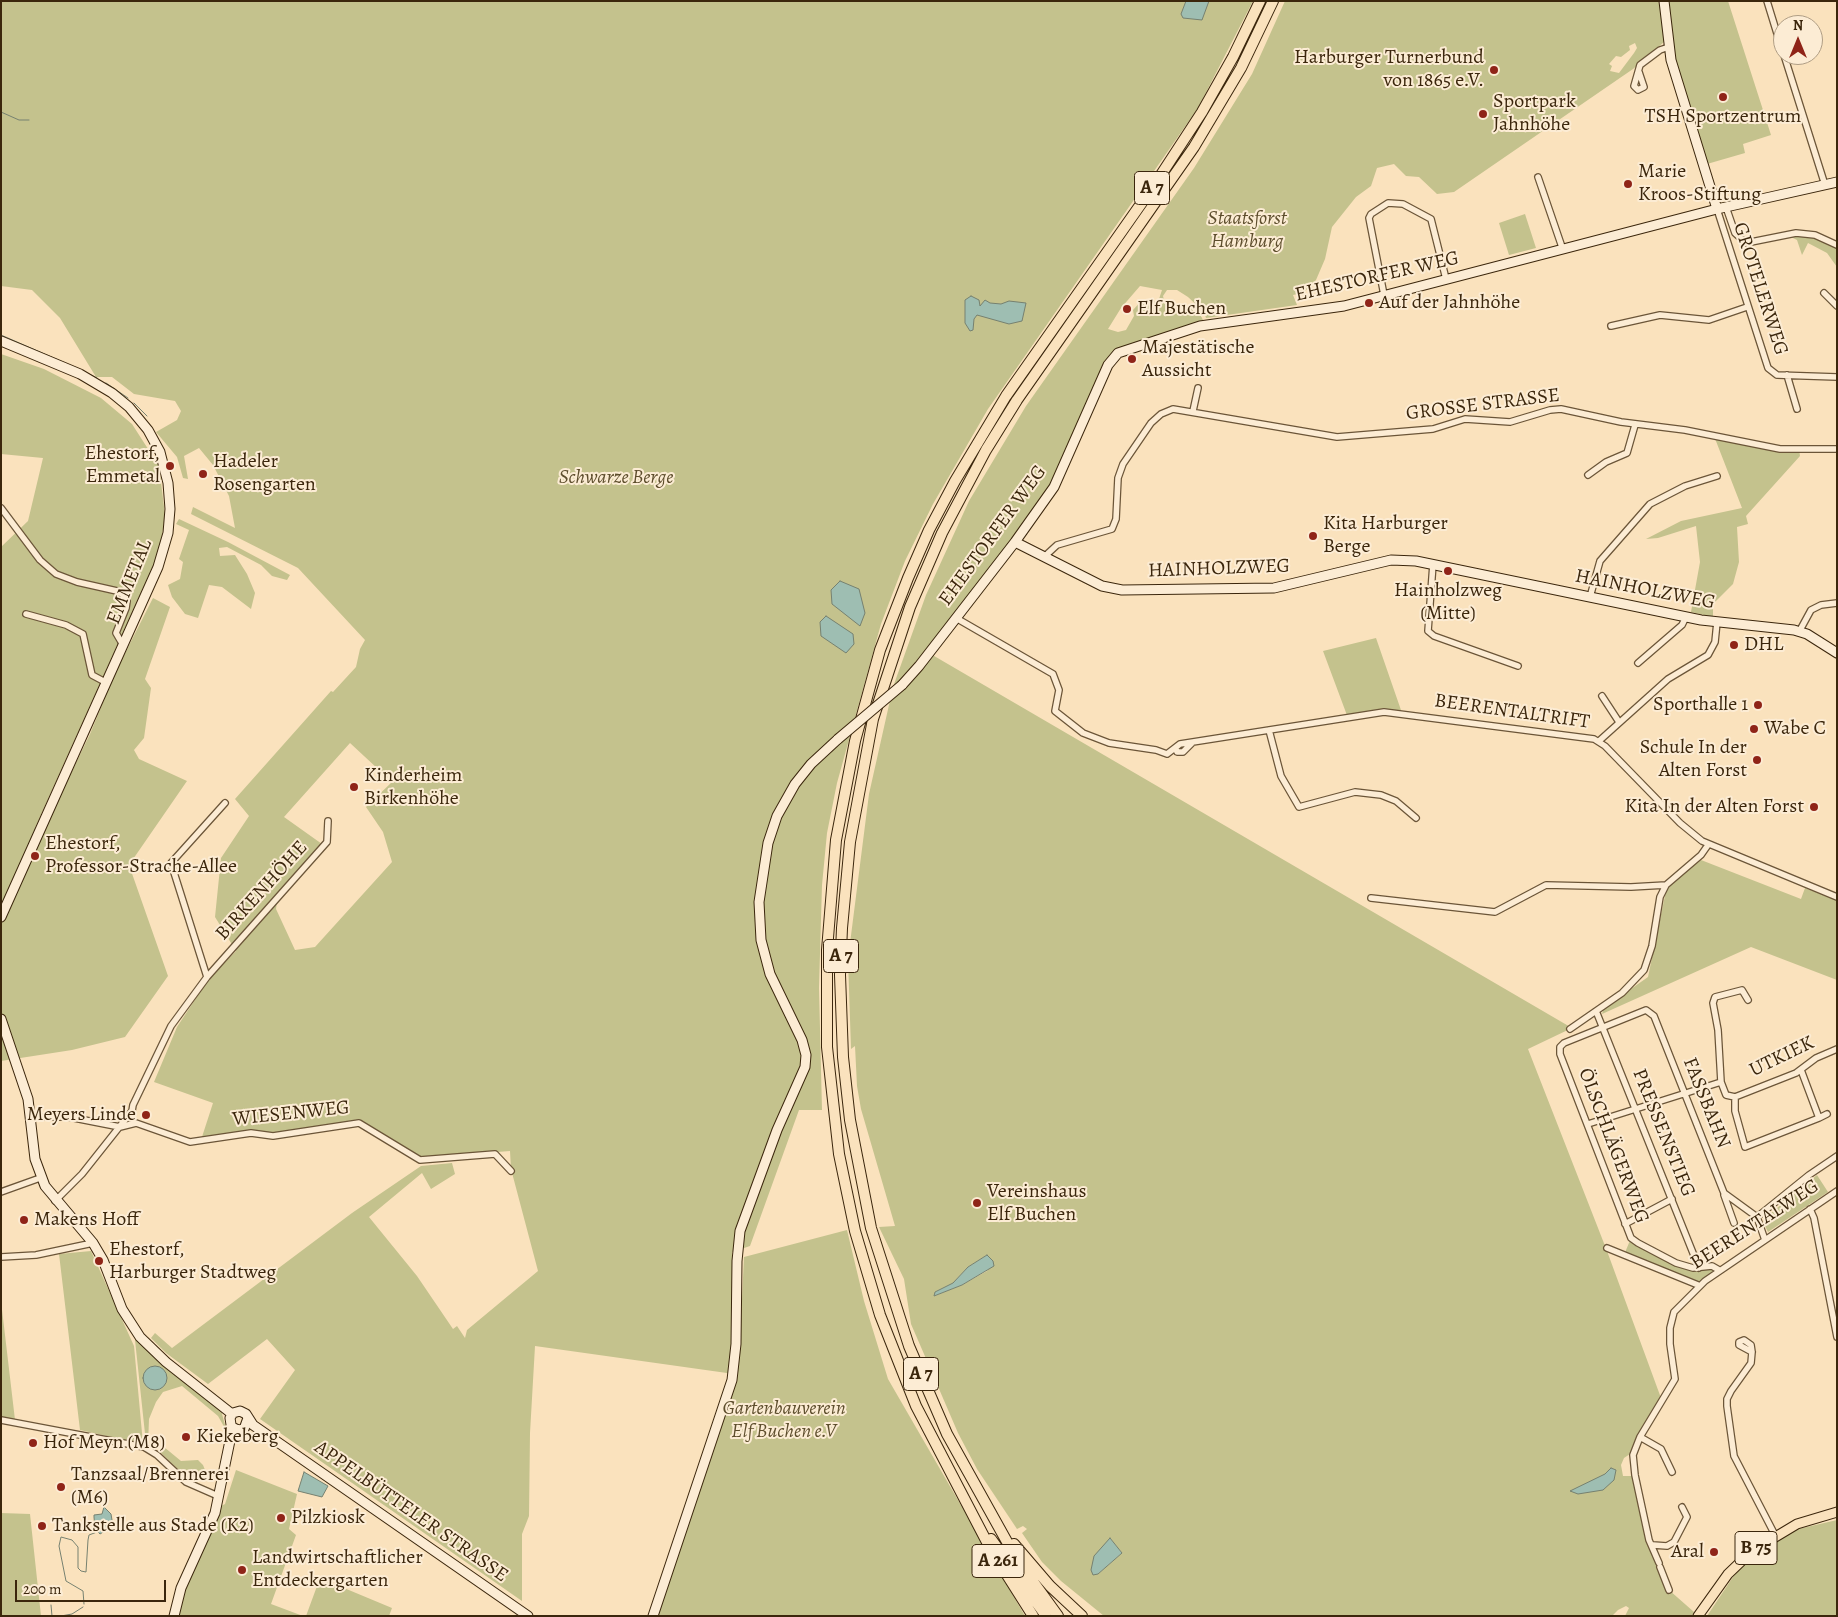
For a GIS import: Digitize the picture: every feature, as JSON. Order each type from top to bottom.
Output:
[{"type":"highway","name":"A 7","points":[[1046,1616],[966,1503],[922,1418],[883,1323],[855,1231],[839,1154],[829,1078],[826,1004],[832,878],[842,803],[855,741],[880,650],[908,578],[950,490],[976,444],[1033,356],[1155,184],[1197,119],[1233,57],[1260,1]]},
{"type":"highway","name":"A 7","points":[[1058,1616],[1016,1558],[954,1449],[923,1380],[888,1284],[871,1228],[861,1185],[846,1088],[840,995],[844,899],[855,805],[873,719],[888,671],[910,607],[952,512],[1017,400],[1194,147],[1241,68],[1273,1]]},
{"type":"highway","name":"A 261","points":[[966,1503],[990,1548],[1033,1616]]},
{"type":"highway","name":"A 261","points":[[1003,1533],[1050,1586],[1082,1616]]},
{"type":"main road","points":[[1664,1],[1671,60],[1722,208]]},
{"type":"main road","name":"EHESTORFER WEG","points":[[653,1616],[732,1380],[736,1344],[737,1253],[740,1230],[777,1130],[803,1074],[806,1062],[802,1040],[770,974],[764,955],[759,923],[761,886],[768,843],[783,804],[811,764],[902,685],[1015,542],[1054,486],[1108,365],[1118,354],[1200,326],[1320,311],[1722,208],[1837,182]]},
{"type":"main road","name":"EMMETAL","points":[[1,341],[73,371],[112,393],[129,407],[141,421],[160,452],[170,496],[168,532],[158,567],[1,917]]},
{"type":"main road","name":"HAINHOLZWEG","points":[[1015,542],[1102,586],[1122,590],[1274,588],[1391,560],[1410,560],[1686,617],[1800,632],[1825,644],[1837,654]]},
{"type":"main road","points":[[1,1019],[26,1090],[32,1117],[33,1149],[40,1178],[55,1201],[93,1243],[122,1309],[140,1337],[166,1362],[232,1414],[242,1412],[248,1418],[248,1424],[239,1428],[230,1443],[216,1512],[181,1588],[174,1616]]},
{"type":"main road","points":[[232,1414],[230,1420],[239,1428]]},
{"type":"main road","name":"APPELBÜTTELER STRASSE","points":[[248,1418],[252,1424],[528,1616]]},
{"type":"main road","name":"APPELBÜTTELER STRASSE","points":[[239,1428],[257,1430],[274,1438]]},
{"type":"main road","name":"B 75","points":[[1698,1616],[1728,1574],[1752,1551],[1774,1535],[1797,1524],[1837,1512]]},
{"type":"street","points":[[1766,1],[1773,23]]},
{"type":"street","points":[[1639,72],[1640,65],[1650,57],[1669,47]]},
{"type":"street","points":[[1787,65],[1825,185]]},
{"type":"street","points":[[1538,176],[1563,250]]},
{"type":"street","points":[[1384,295],[1369,218],[1371,214],[1388,203],[1404,204],[1431,219],[1446,279]]},
{"type":"street","points":[[1722,208],[1734,233],[1746,243],[1796,233],[1816,235],[1837,244]]},
{"type":"street","name":"GROTELERWEG","points":[[1722,208],[1747,307],[1768,368],[1778,375],[1837,377]]},
{"type":"street","points":[[1824,293],[1837,306]]},
{"type":"street","points":[[1611,326],[1660,315],[1709,320],[1747,307]]},
{"type":"street","points":[[1788,375],[1797,409]]},
{"type":"street","points":[[1193,412],[1198,388]]},
{"type":"street","name":"GROSSE STRASSE","points":[[1044,557],[1057,545],[1112,529],[1116,519],[1120,471],[1145,430],[1158,416],[1169,410],[1193,412],[1337,437],[1434,429],[1465,419],[1510,422],[1558,409],[1635,425],[1685,430],[1780,449],[1837,449]]},
{"type":"street","points":[[1588,474],[1606,462],[1627,453],[1635,425]]},
{"type":"street","points":[[1590,597],[1600,561],[1650,504],[1684,486],[1717,476]]},
{"type":"street","points":[[1,508],[40,560],[56,574],[77,582],[117,591],[123,595],[127,601],[126,608],[116,633],[123,645]]},
{"type":"street","points":[[1433,564],[1428,631],[1434,636],[1518,666]]},
{"type":"street","points":[[1800,632],[1811,610],[1822,605],[1837,603]]},
{"type":"street","name":"EMMETAL","points":[[26,614],[66,625],[83,634],[92,676],[106,683]]},
{"type":"street","points":[[1638,663],[1682,625],[1686,617]]},
{"type":"street","name":"BEERENTALTRIFT","points":[[956,618],[1053,674],[1059,690],[1055,711],[1083,733],[1109,743],[1156,750],[1167,754],[1176,749],[1177,752],[1183,752],[1193,742],[1384,712],[1582,736],[1599,741],[1680,823],[1708,844],[1837,897]]},
{"type":"street","points":[[1599,741],[1668,680],[1708,654],[1715,642],[1716,622]]},
{"type":"street","points":[[1602,696],[1619,722]]},
{"type":"street","points":[[1270,730],[1281,776],[1300,807],[1355,792],[1381,795],[1396,801],[1416,818]]},
{"type":"street","points":[[207,977],[171,863],[225,803]]},
{"type":"street","name":"BIRKENHÖHE","points":[[55,1201],[71,1187],[132,1111],[133,1105],[171,1026],[207,977],[327,842],[328,821]]},
{"type":"street","points":[[1570,1029],[1622,993],[1644,970],[1652,946],[1660,896],[1666,884],[1700,855],[1708,844]]},
{"type":"street","points":[[1371,898],[1495,912],[1546,885],[1631,887],[1666,884]]},
{"type":"street","points":[[1588,1124],[1685,1095],[1721,1082],[1714,997],[1742,990],[1748,1000]]},
{"type":"street","name":"FASSBAHN","points":[[1603,1026],[1646,1010],[1654,1016],[1734,1223]]},
{"type":"street","name":"PRESSENSTIEG","points":[[1596,1011],[1699,1268]]},
{"type":"street","name":"ÖLSCHLÄGERWEG","points":[[1603,1026],[1560,1047],[1560,1054],[1631,1238],[1638,1244],[1676,1264],[1699,1268],[1712,1266],[1719,1270]]},
{"type":"street","name":"UTKIEK","points":[[1721,1082],[1726,1095],[1735,1097],[1801,1070],[1816,1058],[1837,1049]]},
{"type":"street","points":[[1801,1070],[1819,1118]]},
{"type":"street","points":[[1735,1097],[1735,1111],[1745,1147],[1827,1114]]},
{"type":"street","points":[[32,1117],[70,1117],[120,1127]]},
{"type":"street","name":"WIESENWEG","points":[[120,1127],[136,1123],[190,1142],[252,1133],[273,1136],[359,1123],[420,1160],[496,1154],[511,1171]]},
{"type":"street","points":[[1757,1217],[1809,1175],[1837,1156]]},
{"type":"street","points":[[1,1192],[40,1178]]},
{"type":"street","name":"BEERENTALWEG","points":[[1607,1248],[1698,1285],[1837,1191]]},
{"type":"street","points":[[1724,1193],[1757,1217],[1765,1240]]},
{"type":"street","points":[[1625,1224],[1672,1200]]},
{"type":"street","points":[[1810,1209],[1814,1218],[1837,1337]]},
{"type":"street","points":[[1,1256],[36,1255],[93,1243]]},
{"type":"street","points":[[1669,1590],[1649,1540],[1633,1462],[1640,1437],[1675,1379],[1670,1344],[1670,1328],[1674,1312],[1698,1285]]},
{"type":"street","points":[[1752,1352],[1751,1363],[1731,1391],[1727,1399],[1727,1406],[1734,1456],[1774,1535]]},
{"type":"street","points":[[1,1420],[144,1447],[157,1454],[186,1482],[218,1496]]},
{"type":"street","points":[[1640,1437],[1661,1449],[1672,1472]]},
{"type":"street","points":[[1652,1545],[1667,1546],[1674,1542],[1686,1517],[1682,1507]]},
{"type":"green space","name":"Schwarze Berge","points":[[1,1],[1253,1],[1198,108],[988,409],[933,504],[905,561],[881,624],[837,783],[827,833],[822,885],[819,988],[822,1110],[799,1110],[750,1246],[732,1252],[734,1374],[535,1346],[530,1433],[529,1516],[522,1534],[522,1601],[260,1419],[295,1370],[267,1339],[208,1384],[166,1353],[151,1338],[155,1333],[172,1348],[352,1213],[421,1166],[452,1163],[455,1174],[431,1189],[422,1173],[369,1217],[417,1276],[453,1329],[457,1326],[465,1338],[467,1330],[538,1271],[511,1169],[510,1151],[422,1158],[362,1121],[275,1135],[254,1131],[201,1140],[213,1103],[154,1082],[177,1027],[208,980],[236,951],[215,917],[221,858],[249,816],[235,799],[331,691],[333,692],[356,667],[360,649],[365,640],[298,568],[191,514],[193,507],[235,528],[229,496],[213,465],[199,448],[184,456],[188,479],[183,478],[177,457],[156,432],[177,420],[181,411],[175,401],[134,394],[112,377],[96,377],[60,318],[32,290],[1,286]],"holes":[[[350,743],[392,782],[366,807],[383,832],[392,862],[315,947],[295,950],[276,909],[278,895],[322,844],[284,817]]]},
{"type":"green space","name":"Staatsforst Hamburg","points":[[1285,1],[1661,1],[1664,42],[1633,69],[1454,192],[1437,194],[1419,177],[1406,176],[1394,164],[1377,168],[1371,186],[1356,197],[1332,227],[1325,259],[1316,280],[1303,293],[1293,295],[1297,305],[1206,318],[1204,312],[1188,297],[1177,290],[1167,290],[1163,296],[1165,304],[1174,309],[1190,307],[1200,314],[1203,320],[1128,346],[1110,356],[1049,490],[929,653],[1572,1028],[1528,1049],[1607,1251],[1661,1398],[1636,1439],[1630,1454],[1624,1458],[1621,1465],[1623,1476],[1634,1476],[1654,1550],[1669,1590],[1694,1612],[1692,1616],[1625,1616],[1629,1608],[1626,1606],[1612,1616],[1104,1616],[1061,1581],[1042,1562],[1022,1533],[1027,1529],[1023,1526],[1017,1529],[977,1469],[958,1433],[911,1324],[904,1279],[879,1227],[895,1226],[861,1109],[857,1086],[855,1046],[851,1049],[848,959],[869,794],[893,687],[926,595],[969,501],[1026,406],[1194,168],[1252,74]],"holes":[[[1635,43],[1637,48],[1619,73],[1610,71],[1612,66],[1609,64],[1616,56],[1621,57],[1630,50],[1629,46]],[[1140,286],[1162,290],[1158,302],[1143,299],[1133,310],[1134,316],[1126,330],[1118,332],[1108,329],[1121,308]],[[987,1255],[993,1261],[987,1271],[962,1285],[934,1296],[935,1292],[953,1283],[968,1267]],[[1110,1538],[1122,1553],[1098,1574]]]},
{"type":"green space","name":"TSH Sportzentrum","points":[[1668,1],[1728,1],[1771,135],[1743,144],[1745,153],[1707,164],[1675,59]]},
{"type":"green space","points":[[1525,214],[1536,248],[1509,255],[1499,223]]},
{"type":"green space","points":[[1807,233],[1837,245],[1837,267],[1827,253],[1808,243],[1802,255],[1797,240],[1787,235]]},
{"type":"green space","points":[[1,354],[44,369],[101,398],[132,424],[159,466],[165,515],[160,550],[35,828],[43,831],[90,734],[115,673],[153,598],[170,607],[145,679],[151,688],[144,738],[134,750],[139,759],[187,781],[129,865],[168,976],[125,1037],[72,1050],[1,1061],[1,547],[28,521],[43,458],[1,454]]},
{"type":"green space","points":[[1714,436],[1799,449],[1800,456],[1746,516],[1748,524],[1737,527],[1739,562],[1733,584],[1713,604],[1713,617],[1691,612],[1700,562],[1696,526],[1658,538],[1646,539],[1681,521],[1742,508]]},
{"type":"green space","points":[[179,519],[228,542],[290,575],[287,580],[272,576],[261,565],[227,547],[219,548],[220,556],[235,555],[247,574],[255,593],[251,609],[222,587],[209,585],[198,618],[185,614],[172,597],[168,585],[180,579],[183,562],[179,559],[189,530],[176,524]]},
{"type":"green space","points":[[1376,638],[1402,713],[1389,712],[1348,718],[1323,651]]},
{"type":"green space","points":[[1701,860],[1801,899],[1805,888],[1837,900],[1837,980],[1751,947],[1602,1014],[1604,1008],[1648,977],[1667,886]]},
{"type":"green space","points":[[1817,1175],[1828,1192],[1768,1232],[1764,1224],[1765,1218]]},
{"type":"green space","name":"Gartenbauverein Elf Buchen e.V","points":[[847,1230],[864,1301],[888,1379],[1025,1616],[658,1616],[736,1383],[739,1362],[744,1257]]},
{"type":"green space","points":[[1631,1238],[1686,1267],[1712,1266],[1713,1272],[1698,1285],[1624,1255]]},
{"type":"green space","points":[[91,1251],[134,1346],[143,1444],[80,1430],[59,1254]]},
{"type":"green space","points":[[1,1301],[15,1420],[1,1418]]},
{"type":"green space","points":[[138,1338],[223,1411],[222,1414],[227,1432],[218,1416],[182,1386],[163,1392],[156,1402],[149,1419],[148,1445],[146,1443],[135,1340]]},
{"type":"green space","points":[[164,1447],[181,1461],[198,1460],[203,1465],[205,1470],[197,1483],[189,1480],[158,1450]]},
{"type":"green space","name":"Landwirtschaftlicher Entdeckergarten","points":[[236,1470],[297,1494],[289,1529],[296,1535],[271,1604],[303,1616],[179,1616],[180,1602],[185,1588],[221,1506],[225,1504]]},
{"type":"green space","points":[[1,1513],[30,1514],[41,1616],[1,1616]]},
{"type":"green space","points":[[1837,1520],[1837,1616],[1707,1616],[1743,1562],[1794,1530]]},
{"type":"green space","points":[[320,1578],[392,1608],[389,1616],[306,1616]]},
{"type":"shaded area","points":[[1186,1],[1209,1],[1202,20],[1183,18],[1181,14]]},
{"type":"shaded area","points":[[971,296],[979,300],[980,306],[985,300],[990,303],[1001,304],[1009,301],[1026,303],[1022,321],[1009,324],[977,315],[974,319],[973,330],[970,331],[965,323],[965,300]]},
{"type":"shaded area","points":[[840,581],[859,589],[865,613],[860,626],[832,604],[831,590]]},
{"type":"shaded area","points":[[826,616],[853,634],[854,644],[846,653],[821,636],[820,622]]},
{"type":"shaded area","points":[[987,1255],[993,1261],[994,1266],[962,1285],[934,1296],[935,1292],[953,1283],[968,1267]]},
{"type":"shaded area","points":[[155,1366],[164,1369],[167,1378],[164,1387],[155,1390],[146,1387],[143,1378],[146,1369]]},
{"type":"shaded area","points":[[1611,1468],[1616,1470],[1614,1480],[1603,1490],[1578,1494],[1570,1491],[1605,1474]]},
{"type":"shaded area","points":[[304,1472],[328,1486],[322,1497],[298,1491]]},
{"type":"shaded area","points":[[104,1507],[111,1514],[113,1526],[100,1534],[95,1529],[94,1515],[102,1514]]},
{"type":"shaded area","points":[[1110,1538],[1122,1553],[1098,1574],[1093,1575],[1091,1570],[1094,1556]]},
{"type":"waterway","points":[[1,112],[19,120],[29,120]]},
{"type":"waterway","points":[[1,335],[72,366]]},
{"type":"waterway","points":[[89,374],[97,378]]},
{"type":"waterway","points":[[106,383],[128,398]]},
{"type":"waterway","points":[[134,403],[147,416]]},
{"type":"waterway","points":[[84,1604],[83,1591],[66,1581],[59,1546],[61,1537],[72,1540],[78,1547],[78,1568],[86,1572],[89,1535],[97,1532]]},
{"type":"waterway","points":[[51,1605],[52,1616]]},
{"type":"waterway","points":[[61,1616],[72,1614],[83,1607]]},
{"type":"place","name":"Harburger Turnerbund von 1865 e.V.","points":[[1494,70]]},
{"type":"place","name":"TSH Sportzentrum","points":[[1723,97]]},
{"type":"place","name":"Sportpark Jahnhöhe","points":[[1483,114]]},
{"type":"place","name":"Marie Kroos-Stiftung","points":[[1628,184]]},
{"type":"place","name":"Auf der Jahnhöhe","points":[[1369,303]]},
{"type":"place","name":"Elf Buchen","points":[[1127,309]]},
{"type":"place","name":"Majestätische Aussicht","points":[[1132,359]]},
{"type":"place","name":"Ehestorf, Emmetal","points":[[170,466]]},
{"type":"place","name":"Hadeler Rosengarten","points":[[203,474]]},
{"type":"place","name":"Kita Harburger Berge","points":[[1313,536]]},
{"type":"place","name":"Hainholzweg (Mitte)","points":[[1448,571]]},
{"type":"place","name":"DHL","points":[[1734,645]]},
{"type":"place","name":"Sporthalle 1","points":[[1758,705]]},
{"type":"place","name":"Wabe C","points":[[1754,729]]},
{"type":"place","name":"Schule In der Alten Forst","points":[[1757,760]]},
{"type":"place","name":"Kinderheim Birkenhöhe","points":[[354,787]]},
{"type":"place","name":"Kita In der Alten Forst","points":[[1814,807]]},
{"type":"place","name":"Ehestorf, Professor-Strache-Allee","points":[[35,856]]},
{"type":"place","name":"Meyers Linde","points":[[146,1115]]},
{"type":"place","name":"Vereinshaus Elf Buchen","points":[[977,1203]]},
{"type":"place","name":"Makens Hoff","points":[[24,1220]]},
{"type":"place","name":"Ehestorf, Harburger Stadtweg","points":[[99,1261]]},
{"type":"place","name":"Kiekeberg","points":[[186,1437]]},
{"type":"place","name":"Hof Meyn (M8)","points":[[33,1443]]},
{"type":"place","name":"Tanzsaal/Brennerei (M6)","points":[[61,1487]]},
{"type":"place","name":"Pilzkiosk","points":[[281,1518]]},
{"type":"place","name":"Tankstelle aus Stade (K2)","points":[[42,1526]]},
{"type":"place","name":"Aral","points":[[1714,1552]]},
{"type":"place","name":"Landwirtschaftlicher Entdeckergarten","points":[[242,1570]]}]
